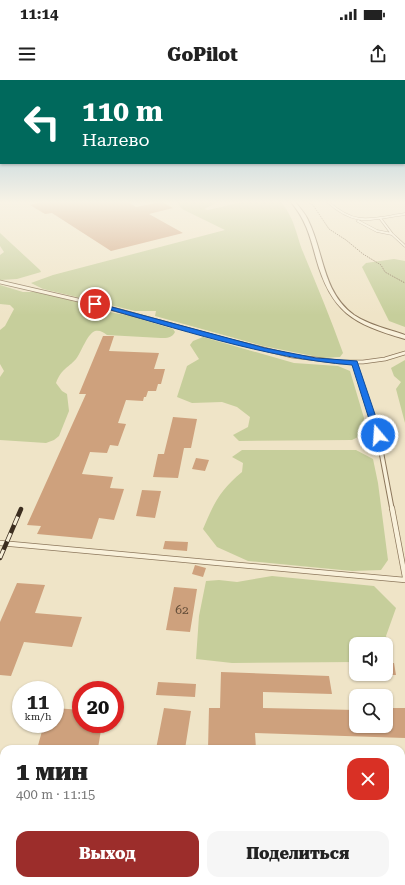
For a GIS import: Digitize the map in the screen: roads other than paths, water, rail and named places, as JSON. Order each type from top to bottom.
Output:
[{"type":"street","points":[[313,240],[329,291],[340,305],[347,312],[360,320],[405,337]]},
{"type":"lane","points":[[0,282],[95,304],[264,350],[316,360],[354,363],[396,356],[405,353]]},
{"type":"lane","points":[[0,543],[405,578],[378,435],[354,363]]},
{"type":"railway","points":[[0,558],[21,509]]}]
